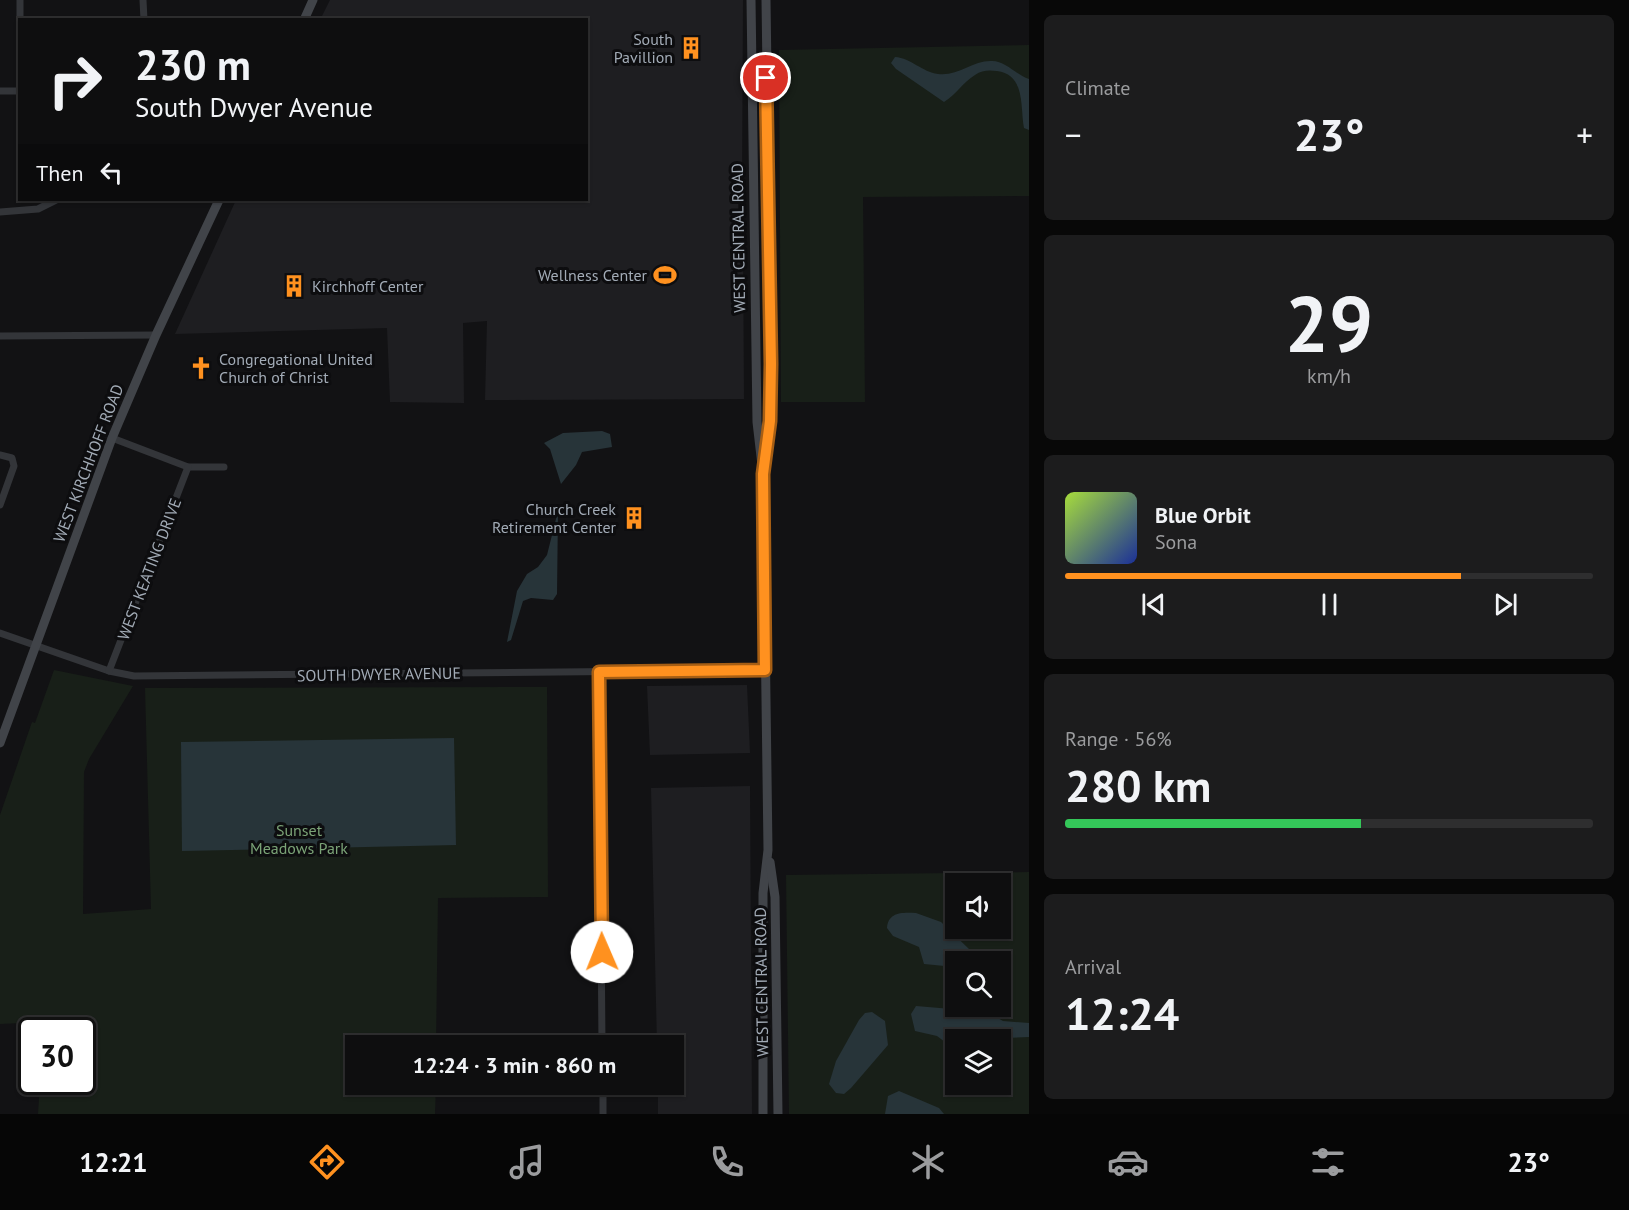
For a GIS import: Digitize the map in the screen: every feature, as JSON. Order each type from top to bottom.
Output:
[{"type":"main road","points":[[305,18],[313,0]]},
{"type":"main road","name":"WEST CENTRAL ROAD","points":[[751,0],[757,422],[763,474],[768,850],[775,897],[778,1114]]},
{"type":"main road","name":"WEST CENTRAL ROAD","points":[[763,474],[770,421],[771,364],[766,0]]},
{"type":"main road","name":"WEST KIRCHHOFF ROAD","points":[[0,743],[112,438],[156,335],[219,201]]},
{"type":"main road","name":"WEST CENTRAL ROAD","points":[[763,1114],[763,893],[768,850]]},
{"type":"street","points":[[20,0],[21,18]]},
{"type":"street","points":[[143,0],[144,18]]},
{"type":"street","points":[[0,91],[18,91]]},
{"type":"street","points":[[0,213],[38,208],[54,201]]},
{"type":"street","points":[[0,336],[156,335]]},
{"type":"street","points":[[112,438],[188,467],[224,467]]},
{"type":"street","points":[[0,455],[12,458],[14,466],[0,505]]},
{"type":"street","name":"WEST KEATING DRIVE","points":[[109,671],[188,467]]},
{"type":"street","points":[[0,482],[6,488]]},
{"type":"street","name":"SOUTH DWYER AVENUE","points":[[0,633],[109,671],[134,676],[765,670]]},
{"type":"street","points":[[599,672],[602,1035]]},
{"type":"street","points":[[603,1095],[603,1114]]},
{"type":"shaded area","points":[[330,0],[743,0],[742,189],[738,196],[738,232],[743,240],[744,399],[485,400],[487,321],[463,323],[464,403],[390,402],[387,328],[175,334],[236,201],[588,201],[588,18],[321,18]]},
{"type":"shaded area","points":[[895,57],[938,74],[952,73],[985,61],[997,62],[1006,66],[1029,79],[1029,130],[1024,128],[1017,85],[1006,74],[991,70],[980,72],[944,102],[896,69],[891,63]]},
{"type":"shaded area","points":[[602,431],[610,434],[612,447],[582,452],[576,465],[561,484],[550,449],[544,443],[563,433]]},
{"type":"shaded area","points":[[558,511],[557,594],[553,600],[531,598],[523,601],[511,640],[507,642],[517,591],[527,574],[538,567],[547,555]]},
{"type":"shaded area","points":[[747,685],[750,753],[650,755],[647,686]]},
{"type":"shaded area","points":[[454,738],[456,845],[182,851],[181,742]]},
{"type":"shaded area","points":[[750,786],[752,1114],[658,1114],[658,1095],[684,1095],[684,1035],[657,1035],[651,788]]},
{"type":"shaded area","points":[[901,913],[916,913],[941,922],[945,926],[945,939],[959,939],[969,949],[980,951],[945,951],[945,966],[924,964],[919,947],[893,936],[887,928],[890,919]]},
{"type":"shaded area","points":[[916,1006],[945,1008],[945,1017],[996,1017],[1003,1021],[1029,1023],[1029,1037],[1011,1038],[1011,1029],[945,1029],[945,1042],[937,1036],[915,1031],[911,1014]]},
{"type":"shaded area","points":[[872,1012],[885,1021],[888,1045],[851,1088],[844,1094],[836,1093],[829,1084],[836,1061],[859,1020],[865,1013]]},
{"type":"shaded area","points":[[899,1091],[939,1108],[944,1114],[885,1114],[888,1096]]},
{"type":"green space","points":[[1029,45],[1029,196],[863,197],[865,402],[781,402],[779,50]]},
{"type":"green space","name":"Sunset Meadows Park","points":[[54,670],[133,686],[89,759],[84,772],[83,914],[151,909],[145,688],[547,687],[548,897],[438,898],[436,1035],[345,1035],[345,1095],[436,1095],[435,1114],[38,1114],[39,1095],[96,1095],[96,1017],[18,1017],[18,1023],[0,1024],[0,815],[32,722],[35,723]]},
{"type":"green space","points":[[1029,872],[1029,1114],[789,1114],[786,875],[945,873],[945,939],[1011,939],[1011,873],[948,873]]},
{"type":"place","name":"South Pavillion","points":[[691,48]]},
{"type":"place","name":"Wellness Center","points":[[665,275]]},
{"type":"place","name":"Kirchhoff Center","points":[[294,286]]},
{"type":"place","name":"Congregational United Church of Christ","points":[[201,368]]},
{"type":"place","name":"Church Creek Retirement Center","points":[[634,518]]},
{"type":"route","points":[[602,952],[599,672],[765,670],[763,474],[770,421],[771,364],[766,78]]}]
